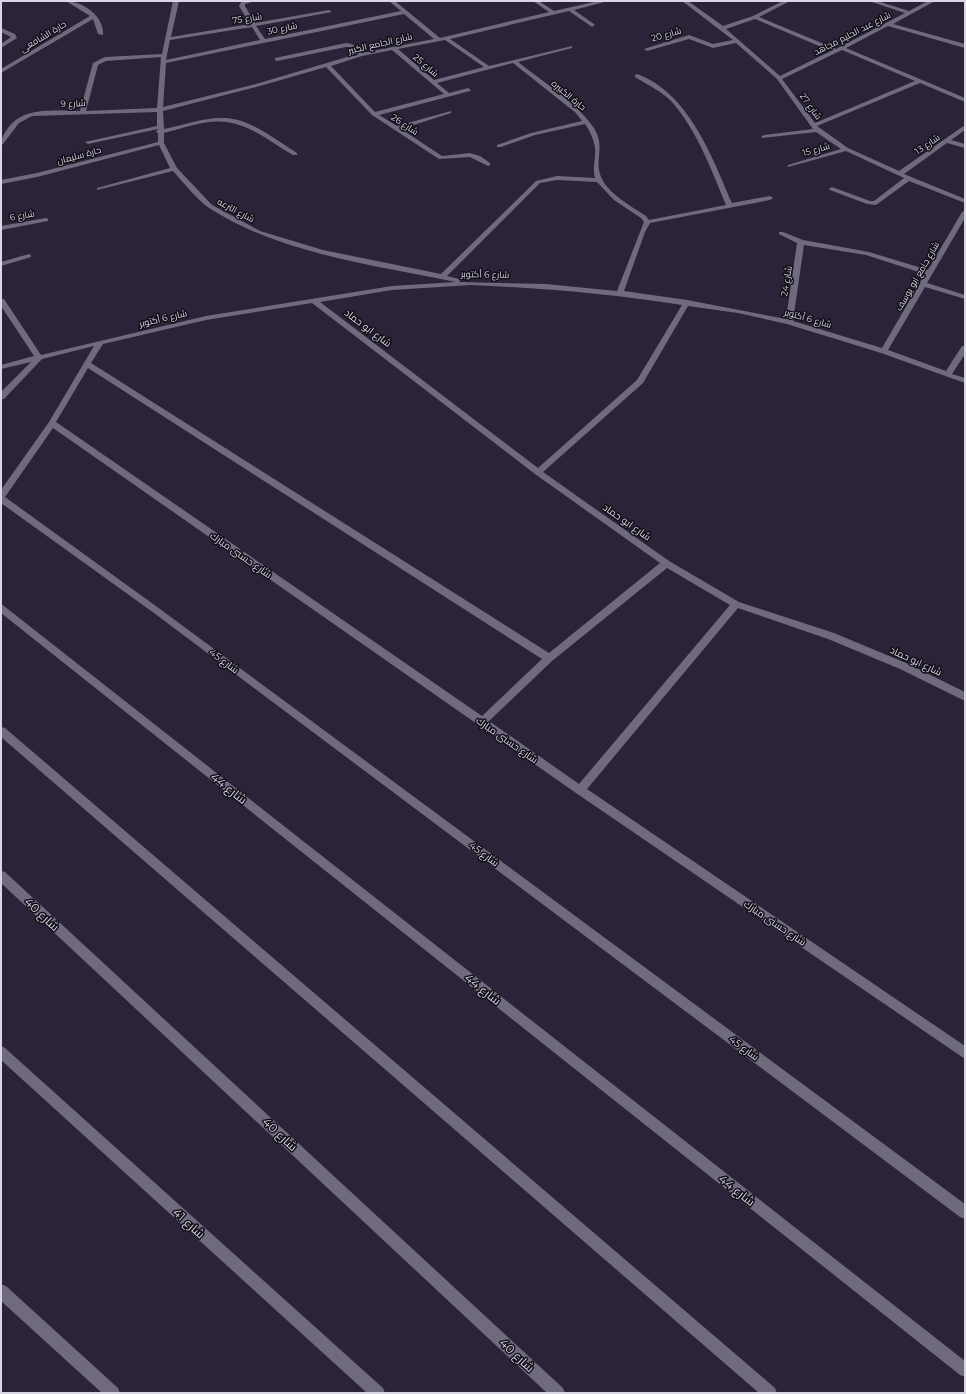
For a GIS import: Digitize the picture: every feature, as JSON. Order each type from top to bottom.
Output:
[{"type":"street","points":[[69,1],[83,8],[94,16],[100,24],[101,34]]},
{"type":"street","name":"شارع الترعه","points":[[176,1],[164,59],[159,130],[161,143],[174,169],[210,206],[258,232],[322,252],[471,283]]},
{"type":"street","points":[[252,1],[244,3],[242,6],[263,41]]},
{"type":"street","points":[[392,1],[438,39]]},
{"type":"street","points":[[536,1],[553,13]]},
{"type":"street","name":"شارع الجامع الكبير","points":[[160,110],[237,91],[361,55],[446,38],[605,1]]},
{"type":"street","name":"شارع 27","points":[[685,1],[722,28],[779,78],[816,127],[846,149],[908,178],[965,201]]},
{"type":"street","points":[[722,28],[755,17],[787,1]]},
{"type":"street","points":[[872,1],[909,13]]},
{"type":"street","name":"شارع عبد الحليم مجاهد","points":[[779,78],[842,48],[932,1]]},
{"type":"street","points":[[569,9],[592,25]]},
{"type":"street","name":"شارع 75","points":[[168,39],[329,12]]},
{"type":"street","name":"شارع 30","points":[[83,112],[94,64],[106,59],[164,59],[263,41],[404,12]]},
{"type":"street","name":"حارة الشافعى","points":[[1,71],[94,16]]},
{"type":"street","points":[[755,17],[836,51]]},
{"type":"street","points":[[888,24],[965,46]]},
{"type":"street","points":[[1,30],[13,35],[14,38],[1,46]]},
{"type":"street","name":"شارع 20","points":[[647,49],[689,37],[713,46],[736,40]]},
{"type":"street","points":[[446,38],[488,68]]},
{"type":"street","points":[[277,59],[346,45],[350,46],[361,55]]},
{"type":"street","points":[[433,82],[570,46]]},
{"type":"street","name":"شارع 25","points":[[393,48],[448,95]]},
{"type":"street","points":[[842,48],[965,100]]},
{"type":"street","name":"حارة الكبيره","points":[[513,61],[578,112],[592,130],[598,149],[596,169],[600,180]]},
{"type":"street","name":"شارع 26","points":[[327,65],[374,114],[441,158],[449,159],[470,155],[475,156],[488,164]]},
{"type":"street","points":[[637,76],[664,92],[675,102],[706,147],[730,206]]},
{"type":"street","points":[[764,137],[816,127],[920,81]]},
{"type":"street","points":[[374,114],[468,90]]},
{"type":"street","name":"شارع 9","points":[[1,143],[17,120],[31,114],[160,110]]},
{"type":"street","points":[[395,129],[449,112]]},
{"type":"street","points":[[88,142],[212,121],[227,120],[241,124],[295,154]]},
{"type":"street","points":[[499,146],[532,134],[586,122]]},
{"type":"street","name":"شارع 13","points":[[899,174],[965,127]]},
{"type":"street","points":[[947,141],[965,146]]},
{"type":"street","name":"حارة سليمان","points":[[1,182],[37,175],[161,143]]},
{"type":"street","name":"شارع 15","points":[[790,166],[846,149]]},
{"type":"street","points":[[99,189],[174,169]]},
{"type":"street","points":[[442,277],[538,182],[556,178],[600,180],[616,199],[638,212],[647,222],[620,293]]},
{"type":"street","points":[[832,189],[869,203],[876,203],[908,178]]},
{"type":"street","points":[[647,222],[770,198]]},
{"type":"street","name":"شارع جامع ابو يوسف","points":[[884,350],[965,212]]},
{"type":"street","name":"شارع 6","points":[[1,228],[46,220]]},
{"type":"street","points":[[781,233],[801,242],[867,253],[929,273]]},
{"type":"street","name":"شارع 24","points":[[789,322],[801,242]]},
{"type":"street","points":[[1,264],[30,256]]},
{"type":"street","name":"شارع 6 أكتوبر","points":[[1,367],[100,342],[206,318],[392,288],[471,283],[546,286],[620,293],[687,302],[738,311],[789,322],[884,350],[965,381]]},
{"type":"street","points":[[923,284],[965,297]]},
{"type":"street","points":[[1,301],[39,358],[1,397]]},
{"type":"street","name":"شارع ابو حماد","points":[[314,301],[538,472],[666,564],[736,604],[831,636],[903,666],[965,697]]},
{"type":"street","points":[[538,472],[640,382],[687,302]]},
{"type":"street","points":[[1,496],[52,423],[100,342]]},
{"type":"street","points":[[948,374],[965,348]]},
{"type":"street","points":[[87,364],[549,658]]},
{"type":"street","name":"شارع حسنى مبارك","points":[[52,423],[580,790],[965,1053]]},
{"type":"street","name":"شارع 45","points":[[1,499],[170,621],[965,1212]]},
{"type":"street","points":[[482,722],[549,658],[666,564]]},
{"type":"street","points":[[580,790],[736,604]]},
{"type":"street","name":"شارع 44","points":[[1,608],[965,1370]]},
{"type":"street","points":[[1,731],[770,1393]]},
{"type":"street","name":"شارع 40","points":[[1,876],[558,1393]]},
{"type":"street","name":"شارع 41","points":[[1,1052],[378,1393]]},
{"type":"street","points":[[1,1291],[113,1393]]}]
